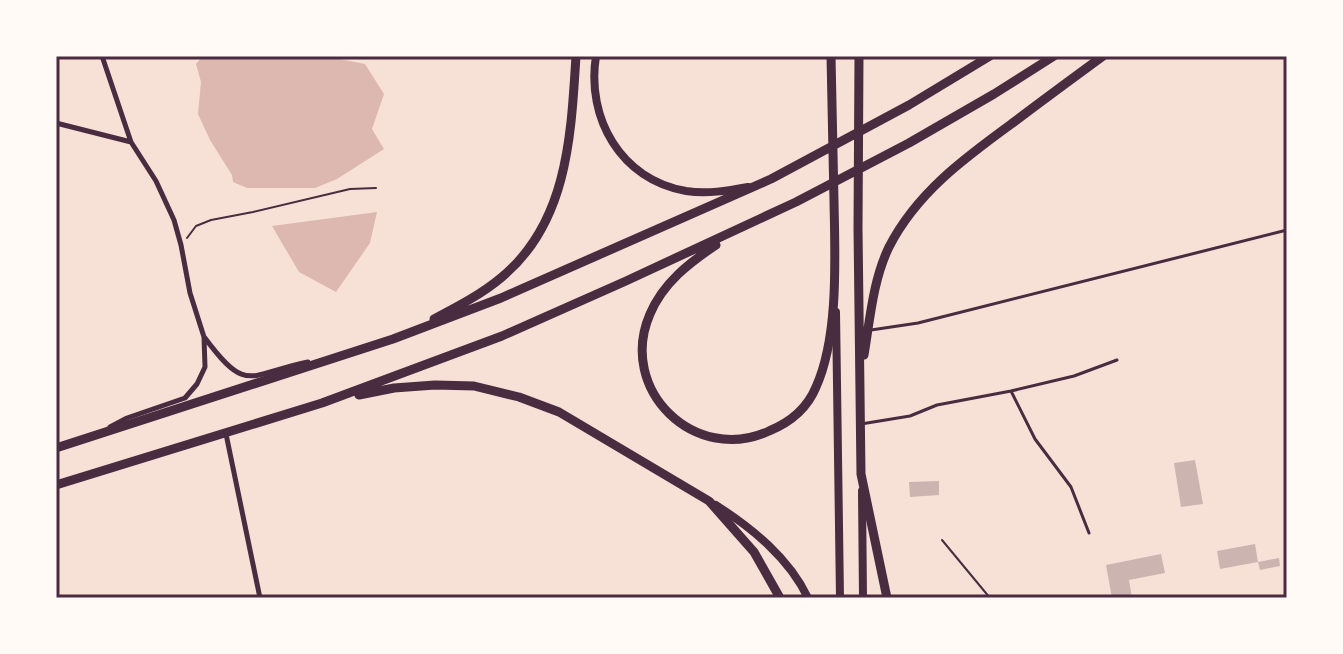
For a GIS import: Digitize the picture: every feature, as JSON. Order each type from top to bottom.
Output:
[{"type":"highway","points":[[393,339],[454,308],[502,277],[537,237],[566,165],[576,56]]},
{"type":"highway","points":[[735,231],[671,280],[649,315],[642,358],[646,379],[657,399],[675,420],[687,429],[725,441],[754,438],[784,425],[807,406],[827,352],[835,247],[829,56]]},
{"type":"highway","points":[[860,56],[864,330],[860,378],[861,474],[887,598]]},
{"type":"highway","points":[[56,448],[393,339],[501,298],[771,179],[909,105],[990,56]]},
{"type":"highway","points":[[56,485],[322,403],[502,336],[796,202],[909,143],[1054,56]]},
{"type":"highway","points":[[864,330],[889,249],[907,217],[928,191],[974,151],[1103,56]]},
{"type":"highway","points":[[322,403],[394,388],[474,386],[519,397],[559,412],[709,501],[754,552],[780,598]]},
{"type":"main road","points":[[596,56],[593,84],[606,133],[618,150],[645,174],[674,188],[705,192],[740,188],[771,179]]},
{"type":"main road","points":[[835,247],[840,598]]},
{"type":"main road","points":[[861,474],[863,598]]},
{"type":"main road","points":[[709,501],[745,524],[769,546],[803,587],[808,598]]},
{"type":"street","points":[[97,434],[127,418],[185,398],[197,384],[205,367],[204,337],[190,293],[174,220],[156,181],[131,142],[102,56]]},
{"type":"street","points":[[56,123],[131,142]]},
{"type":"street","points":[[204,337],[231,370],[243,376],[255,377],[336,357]]},
{"type":"street","points":[[226,433],[260,598]]},
{"type":"lane","points":[[864,330],[918,323],[1287,230]]},
{"type":"lane","points":[[861,424],[910,416],[937,405],[1074,376],[1117,360]]},
{"type":"lane","points":[[1011,391],[1035,439],[1071,487],[1089,533]]},
{"type":"path","points":[[181,245],[196,226],[211,220],[350,189],[376,188]]},
{"type":"path","points":[[942,540],[990,598]]},
{"type":"shaded area","points":[[203,56],[324,56],[365,64],[384,94],[372,129],[384,149],[337,179],[315,188],[247,188],[233,182],[198,114],[201,82],[196,64]]},
{"type":"shaded area","points":[[377,212],[370,243],[336,292],[299,272],[272,226]]},
{"type":"building","points":[[1195,460],[1203,504],[1181,507],[1174,463]]},
{"type":"building","points":[[939,481],[939,495],[910,497],[909,482]]},
{"type":"building","points":[[1255,544],[1258,562],[1220,569],[1217,551]]},
{"type":"building","points":[[1161,554],[1165,573],[1129,580],[1132,598],[1112,598],[1106,565]]},
{"type":"building","points":[[1279,558],[1280,566],[1260,570],[1258,562]]}]
